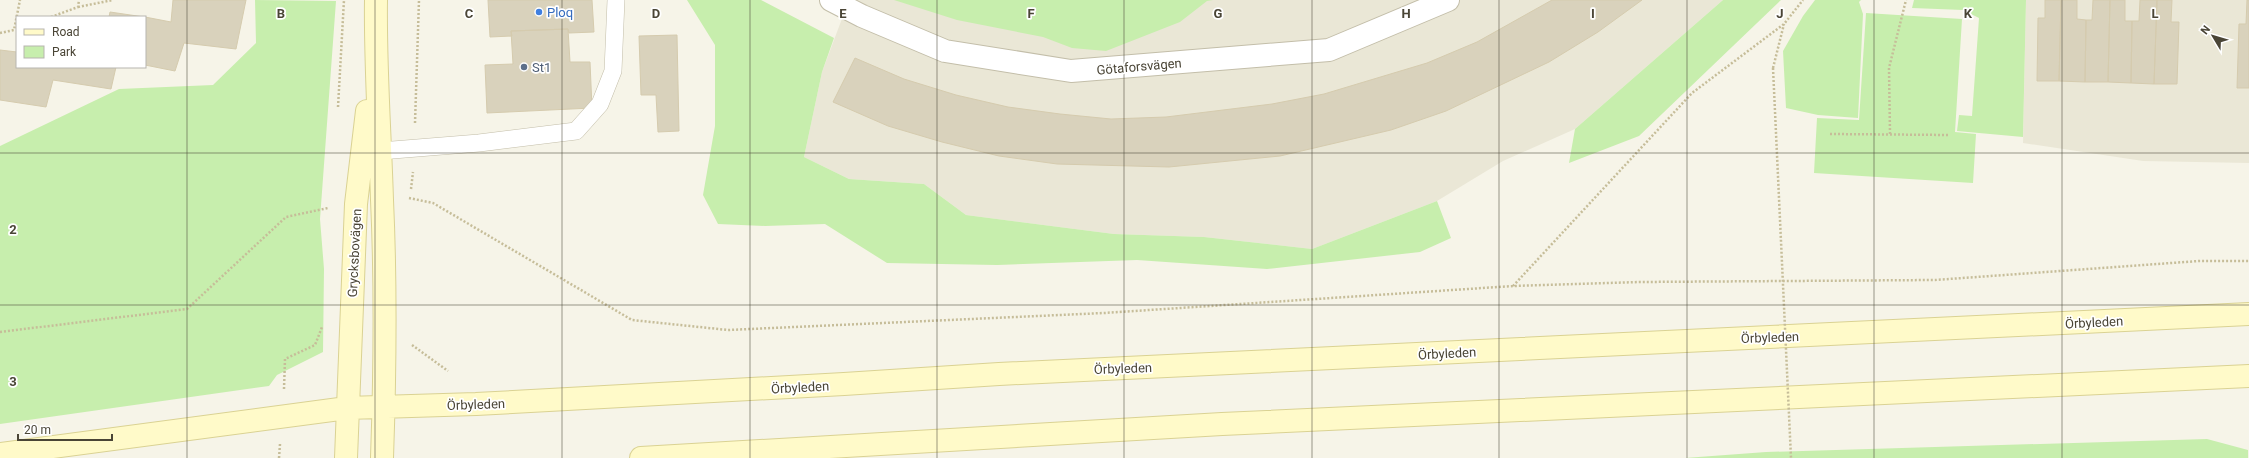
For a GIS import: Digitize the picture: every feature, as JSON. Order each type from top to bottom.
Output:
[{"type":"main road","name":"Grycksbovägen","points":[[346,458],[356,204],[371,152],[376,0]]},
{"type":"main road","name":"Grycksbovägen","points":[[371,152],[382,201],[384,408],[382,458]]},
{"type":"main road","name":"Örbyleden","points":[[0,454],[347,408],[384,408],[844,384],[999,374],[2249,314]]},
{"type":"main road","points":[[642,458],[1222,424],[2249,376]]},
{"type":"street","name":"Götaforsvägen","points":[[831,0],[862,16],[945,51],[1071,71],[1329,50],[1448,0]]},
{"type":"lane","points":[[371,152],[542,137],[576,131],[600,104],[613,71],[616,0]]},
{"type":"path","points":[[17,16],[20,0]]},
{"type":"path","points":[[78,7],[79,0]]},
{"type":"path","points":[[53,16],[78,7],[113,0]]},
{"type":"path","points":[[338,111],[344,0]]},
{"type":"path","points":[[419,0],[415,149],[410,198],[433,203],[632,320],[728,330],[1104,313],[1513,286],[1639,282],[1935,280],[2200,261],[2249,261]]},
{"type":"path","points":[[1513,286],[1692,93],[1784,24],[1803,0]]},
{"type":"path","points":[[1890,134],[1889,68],[1906,0]]},
{"type":"path","points":[[1784,24],[1773,68],[1791,458]]},
{"type":"path","points":[[0,33],[15,29]]},
{"type":"path","points":[[1830,134],[1949,135]]},
{"type":"path","points":[[0,332],[187,309],[286,216],[314,209]]},
{"type":"path","points":[[279,458],[283,416],[285,359],[315,345],[323,323]]},
{"type":"shaded area","points":[[849,0],[1723,0],[1575,129],[1503,161],[1437,201],[1312,249],[1204,237],[1114,234],[966,215],[924,184],[849,179],[804,157],[822,72]]},
{"type":"shaded area","points":[[2026,0],[2249,0],[2249,163],[2143,161],[2023,143]]},
{"type":"green space","points":[[255,0],[336,1],[320,219],[324,269],[323,352],[277,375],[269,386],[0,424],[0,146],[119,89],[213,85],[256,43]]},
{"type":"green space","points":[[687,0],[761,0],[834,38],[822,72],[804,157],[849,179],[924,184],[966,215],[1114,234],[1204,237],[1312,249],[1437,201],[1451,238],[1420,252],[1267,269],[1137,260],[997,265],[887,263],[825,224],[765,226],[718,224],[703,195],[715,126],[715,45]]},
{"type":"green space","points":[[894,0],[1213,0],[1207,1],[1180,22],[1106,51],[1072,48],[1043,37],[957,20]]},
{"type":"green space","points":[[1723,0],[1781,0],[1639,136],[1569,163],[1575,129]]},
{"type":"green space","points":[[1815,0],[1861,0],[1859,2],[1863,14],[1858,118],[1818,115],[1786,108],[1783,51],[1803,16]]},
{"type":"green space","points":[[1914,0],[2026,0],[2023,137],[1957,131],[1959,115],[1972,116],[1979,18],[1963,10],[1912,8]]},
{"type":"green space","points":[[1866,13],[1962,19],[1955,132],[1976,134],[1973,183],[1814,173],[1817,118],[1859,120]]},
{"type":"green space","points":[[2207,439],[2248,450],[2248,458],[1685,458],[1766,452]]},
{"type":"building","points":[[173,0],[246,0],[236,49],[184,43],[175,71],[146,65],[146,17],[171,22]]},
{"type":"building","points":[[488,0],[592,0],[594,32],[569,33],[568,29],[511,31],[512,36],[490,37]]},
{"type":"building","points":[[1552,0],[1642,0],[1598,32],[1549,62],[1446,111],[1391,130],[1280,156],[1169,167],[1057,164],[999,156],[942,142],[888,126],[833,102],[855,58],[904,79],[956,95],[1008,107],[1060,114],[1111,119],[1166,117],[1272,104],[1324,94],[1427,63],[1477,42]]},
{"type":"building","points":[[2045,0],[2061,0],[2059,81],[2037,81],[2038,18],[2045,18]]},
{"type":"building","points":[[2061,0],[2077,0],[2077,19],[2086,20],[2085,82],[2059,81]]},
{"type":"building","points":[[2093,0],[2110,0],[2108,82],[2085,82],[2086,20],[2092,20]]},
{"type":"building","points":[[2110,0],[2125,0],[2125,21],[2132,21],[2131,83],[2108,82]]},
{"type":"building","points":[[2140,0],[2157,0],[2154,84],[2131,83],[2132,21],[2139,21]]},
{"type":"building","points":[[2157,0],[2172,0],[2171,22],[2179,22],[2177,84],[2154,84]]},
{"type":"building","points":[[2247,0],[2249,0],[2249,88],[2237,88],[2239,24],[2246,24]]},
{"type":"building","points":[[110,12],[137,16],[109,16]]},
{"type":"building","points":[[568,29],[570,62],[590,62],[592,108],[487,113],[485,65],[513,64],[511,31]]},
{"type":"building","points":[[677,35],[679,131],[658,132],[656,95],[641,95],[639,36]]},
{"type":"building","points":[[0,50],[16,52],[16,68],[116,68],[111,89],[53,80],[46,107],[0,100]]},
{"type":"place","name":"Ploq","points":[[539,12]]},
{"type":"place","name":"St1","points":[[524,67]]}]
